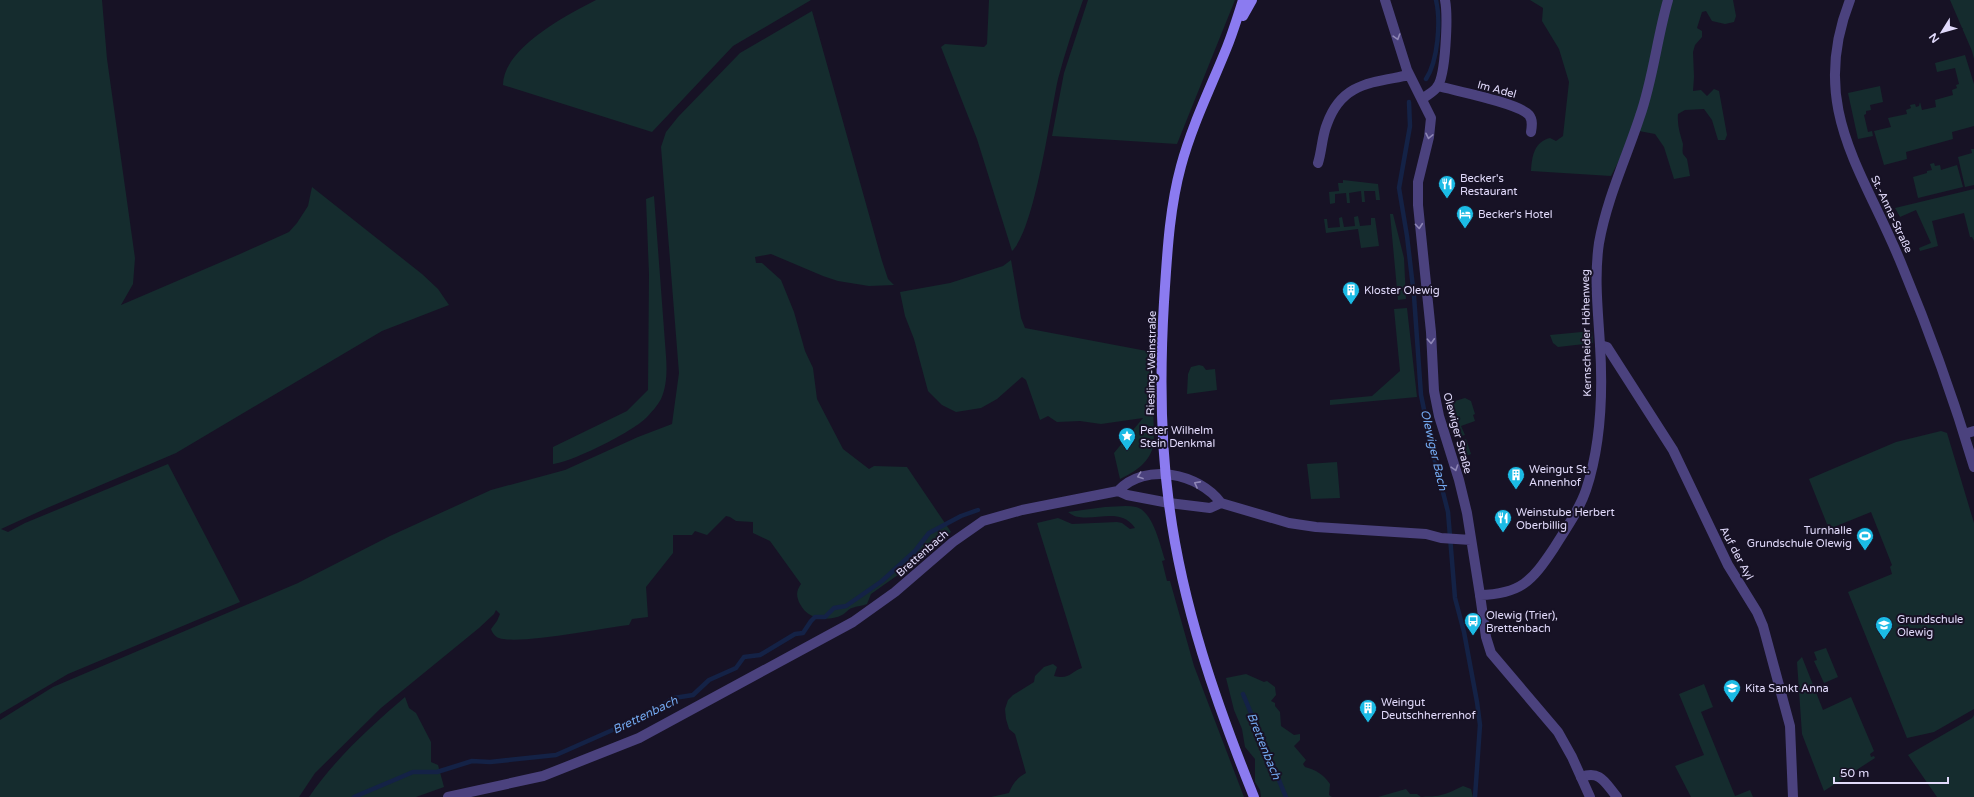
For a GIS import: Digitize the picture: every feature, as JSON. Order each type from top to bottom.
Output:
[{"type":"main road","name":"Riesling-Weinstraße","points":[[1243,0],[1228,45],[1193,128],[1177,184],[1172,215],[1165,286],[1161,356],[1166,474],[1169,503],[1182,573],[1210,679],[1254,797]]},
{"type":"main road","name":"Riesling-Weinstraße","points":[[1228,45],[1252,0]]},
{"type":"street","name":"Olewiger Straße","points":[[1385,0],[1409,75],[1428,109],[1431,123],[1418,182],[1418,205],[1430,317],[1434,391],[1442,427],[1463,497],[1486,637],[1491,653],[1553,726],[1572,757],[1590,797]]},
{"type":"street","points":[[1422,99],[1438,86],[1445,54],[1447,21],[1445,0]]},
{"type":"street","name":"Kernscheider Höhenweg","points":[[1480,595],[1509,592],[1528,580],[1544,562],[1586,491],[1591,472],[1599,424],[1600,345],[1596,297],[1597,258],[1600,240],[1610,196],[1641,115],[1668,0]]},
{"type":"street","name":"St.-Anna-Straße","points":[[1850,0],[1840,28],[1834,66],[1835,95],[1843,132],[1853,160],[1895,247],[1969,433],[1974,467]]},
{"type":"street","points":[[1318,163],[1327,124],[1343,97],[1358,86],[1409,75]]},
{"type":"street","name":"Im Adel","points":[[1438,86],[1519,108],[1530,116],[1532,125],[1531,132]]},
{"type":"street","name":"Auf der Ayl","points":[[1600,345],[1607,347],[1666,437],[1728,565],[1760,618],[1790,726],[1793,797]]},
{"type":"street","name":"Brettenbach","points":[[1118,491],[1125,483],[1142,475],[1150,473],[1166,474],[1188,479],[1214,493],[1221,503],[1289,523],[1316,527],[1426,534],[1441,538],[1471,540]]},
{"type":"street","name":"Brettenbach","points":[[448,797],[543,776],[639,738],[853,622],[895,592],[953,542],[983,521],[1022,510],[1118,491],[1127,495],[1169,503],[1210,508],[1221,503]]},
{"type":"street","points":[[1581,777],[1591,774],[1598,775],[1617,797]]},
{"type":"green space","points":[[0,0],[102,0],[107,59],[135,258],[133,284],[121,305],[289,232],[308,206],[312,187],[422,274],[438,289],[449,305],[382,331],[176,453],[1,529],[8,532],[25,523],[168,464],[240,602],[68,674],[0,714]]},
{"type":"green space","points":[[596,0],[811,0],[733,46],[652,132],[503,85],[506,71],[513,58],[525,46],[539,34],[569,14]]},
{"type":"green space","points":[[989,0],[1083,0],[1058,79],[1035,196],[1028,220],[1020,239],[1012,251],[977,139],[941,47],[945,44],[984,47],[987,44]]},
{"type":"green space","points":[[1088,0],[1235,0],[1177,144],[1052,136],[1064,73]]},
{"type":"green space","points":[[1530,0],[1733,0],[1736,16],[1734,22],[1725,24],[1712,21],[1706,11],[1702,12],[1697,28],[1702,31],[1702,37],[1695,45],[1693,52],[1693,91],[1701,90],[1707,96],[1714,89],[1719,91],[1727,135],[1725,140],[1718,140],[1712,120],[1704,109],[1685,110],[1678,114],[1678,122],[1683,144],[1683,154],[1687,159],[1690,176],[1674,179],[1664,147],[1655,134],[1639,131],[1625,149],[1611,176],[1531,171],[1533,155],[1537,146],[1550,138],[1556,141],[1563,136],[1569,82],[1559,49],[1542,21],[1543,8]]},
{"type":"green space","points":[[1950,0],[1974,0],[1974,59],[1972,51]]},
{"type":"green space","points":[[812,11],[882,261],[888,279],[894,285],[869,286],[838,281],[771,254],[755,257],[756,263],[762,263],[781,280],[794,312],[805,351],[813,368],[817,399],[843,449],[869,469],[874,466],[907,467],[951,532],[912,565],[871,594],[867,604],[851,609],[837,617],[825,619],[808,613],[800,604],[797,591],[801,584],[770,541],[753,533],[753,522],[736,521],[726,516],[707,535],[695,531],[692,535],[673,535],[673,553],[646,587],[648,617],[632,619],[629,625],[542,638],[509,640],[498,637],[491,630],[500,614],[496,610],[494,614],[479,628],[381,708],[315,773],[299,797],[0,797],[0,720],[53,687],[298,583],[390,536],[491,490],[565,470],[638,437],[672,424],[679,373],[661,147],[666,132],[678,117],[740,53]]},
{"type":"green space","points":[[1965,55],[1974,84],[1974,126],[1952,132],[1953,139],[1906,152],[1907,159],[1884,165],[1874,131],[1891,127],[1888,118],[1907,114],[1906,110],[1911,108],[1910,105],[1915,104],[1916,107],[1919,106],[1920,102],[1922,110],[1936,107],[1935,100],[1953,95],[1952,90],[1957,88],[1956,85],[1959,84],[1955,68],[1937,72],[1935,63]]},
{"type":"green space","points":[[1880,86],[1883,102],[1870,105],[1871,110],[1866,111],[1866,114],[1864,115],[1868,132],[1872,131],[1873,136],[1858,139],[1848,93]]},
{"type":"green space","points":[[1971,149],[1974,149],[1974,185],[1965,187],[1958,157],[1972,153]]},
{"type":"green space","points":[[1934,163],[1935,166],[1940,165],[1941,170],[1957,165],[1963,187],[1918,198],[1913,177],[1932,170],[1930,164]]},
{"type":"green space","points":[[1343,180],[1378,184],[1380,200],[1376,200],[1375,191],[1364,191],[1365,202],[1362,202],[1361,191],[1349,193],[1350,203],[1347,203],[1346,193],[1335,194],[1335,203],[1330,204],[1329,192],[1339,191],[1338,183],[1343,183]]},
{"type":"green space","points":[[1974,189],[1974,241],[1972,237],[1970,237],[1964,213],[1932,221],[1938,246],[1920,251],[1919,248],[1931,243],[1916,210],[1900,217],[1895,208]]},
{"type":"green space","points":[[654,196],[666,361],[666,378],[663,394],[658,404],[648,416],[628,431],[601,446],[574,458],[553,464],[553,447],[627,411],[648,390],[649,274],[646,199]]},
{"type":"green space","points":[[1390,214],[1393,214],[1404,258],[1406,299],[1398,300]]},
{"type":"green space","points":[[1358,216],[1360,226],[1371,225],[1371,218],[1375,218],[1379,246],[1361,248],[1358,229],[1326,233],[1324,219],[1327,219],[1328,228],[1340,227],[1339,218],[1342,217],[1344,227],[1355,226],[1354,217]]},
{"type":"green space","points":[[1011,260],[1021,318],[1025,328],[1152,352],[1154,443],[1149,456],[1142,466],[1126,476],[1120,479],[1114,453],[1143,418],[1101,424],[1080,421],[1057,422],[1048,416],[1040,420],[1026,380],[1022,377],[997,399],[981,408],[956,412],[942,405],[928,391],[914,339],[905,316],[900,292],[950,283],[1003,266]]},
{"type":"green space","points":[[1407,308],[1417,397],[1330,405],[1330,400],[1372,396],[1400,371],[1394,309]]},
{"type":"green space","points":[[1592,331],[1593,343],[1558,347],[1553,343],[1550,335]]},
{"type":"green space","points":[[1199,365],[1203,366],[1206,370],[1215,369],[1217,390],[1187,394],[1188,374],[1191,367]]},
{"type":"green space","points":[[1465,398],[1471,401],[1475,414],[1473,415],[1475,421],[1461,426],[1465,435],[1455,438],[1445,404]]},
{"type":"green space","name":"Grundschule Olewig","points":[[1941,431],[1947,433],[1974,523],[1974,709],[1934,732],[1907,738],[1848,592],[1892,574],[1890,567],[1892,565],[1871,512],[1829,529],[1809,479],[1896,442]]},
{"type":"green space","points":[[1466,439],[1471,454],[1461,458],[1456,442]]},
{"type":"green space","points":[[1337,462],[1340,498],[1311,499],[1307,464]]},
{"type":"green space","points":[[1105,507],[1136,507],[1147,515],[1155,529],[1165,560],[1162,561],[1167,581],[1170,581],[1194,666],[1244,797],[991,797],[1009,793],[1015,782],[1026,773],[1015,734],[1009,729],[1006,719],[1005,709],[1008,700],[1013,695],[1034,682],[1035,676],[1044,667],[1053,664],[1057,667],[1054,676],[1059,677],[1067,676],[1082,668],[1037,523],[1058,518],[1072,524],[1117,522],[1122,523],[1130,529],[1135,528],[1123,518],[1109,516],[1087,518],[1078,517],[1068,512]]},
{"type":"green space","points":[[1826,648],[1838,677],[1824,683],[1814,661],[1817,660],[1814,652]]},
{"type":"green space","points":[[1802,657],[1823,710],[1851,697],[1874,751],[1870,754],[1871,757],[1874,756],[1875,758],[1824,791],[1802,734],[1797,662]]},
{"type":"green space","points":[[1246,674],[1264,682],[1267,681],[1275,687],[1276,695],[1271,701],[1275,703],[1275,706],[1280,712],[1281,726],[1294,735],[1300,734],[1300,740],[1294,746],[1306,760],[1303,764],[1305,767],[1319,773],[1325,778],[1330,784],[1329,795],[1332,797],[1261,797],[1260,790],[1255,782],[1255,759],[1245,747],[1242,729],[1234,710],[1226,678]]},
{"type":"green space","points":[[1704,684],[1713,707],[1701,712],[1735,796],[1750,790],[1753,797],[1691,797],[1675,766],[1704,755],[1679,694]]},
{"type":"green space","points":[[405,697],[409,708],[416,713],[431,742],[431,762],[438,765],[444,787],[416,797],[309,797],[341,757]]},
{"type":"green space","points":[[1974,715],[1974,797],[1937,797],[1908,755],[1972,718]]},
{"type":"green space","points":[[1463,786],[1471,789],[1473,797],[1422,797],[1442,795]]},
{"type":"green space","points":[[1406,789],[1410,794],[1417,794],[1421,797],[1378,797]]},
{"type":"waterway","name":"Olewiger Bach","points":[[1426,79],[1436,52],[1438,29],[1436,0]]},
{"type":"waterway","name":"Olewiger Bach","points":[[1409,102],[1410,126],[1399,188],[1407,236],[1414,296],[1421,395],[1433,453],[1448,512],[1455,598],[1464,632],[1480,725],[1475,797]]},
{"type":"waterway","name":"Brettenbach","points":[[354,797],[413,772],[437,772],[472,761],[490,762],[556,755],[642,717],[674,698],[693,695],[709,680],[736,668],[744,657],[760,655],[795,634],[803,633],[815,617],[825,617],[834,608],[846,606],[882,581],[915,551],[929,533],[961,516],[978,510]]},
{"type":"waterway","name":"Brettenbach","points":[[1243,694],[1286,797]]},
{"type":"place","name":"Becker's Restaurant","points":[[1447,199]]},
{"type":"place","name":"Becker's Hotel","points":[[1465,229]]},
{"type":"place","name":"Kloster Olewig","points":[[1351,305]]},
{"type":"place","name":"Peter Wilhelm Stein Denkmal","points":[[1127,451]]},
{"type":"place","name":"Weingut St. Annenhof","points":[[1516,490]]},
{"type":"place","name":"Weinstube Herbert Oberbillig","points":[[1503,533]]},
{"type":"place","name":"Turnhalle Grundschule Olewig","points":[[1865,551]]},
{"type":"place","name":"Olewig (Trier), Brettenbach","points":[[1473,636]]},
{"type":"place","name":"Grundschule Olewig","points":[[1884,640]]},
{"type":"place","name":"Kita Sankt Anna","points":[[1732,703]]},
{"type":"place","name":"Weingut Deutschherrenhof","points":[[1368,723]]}]
